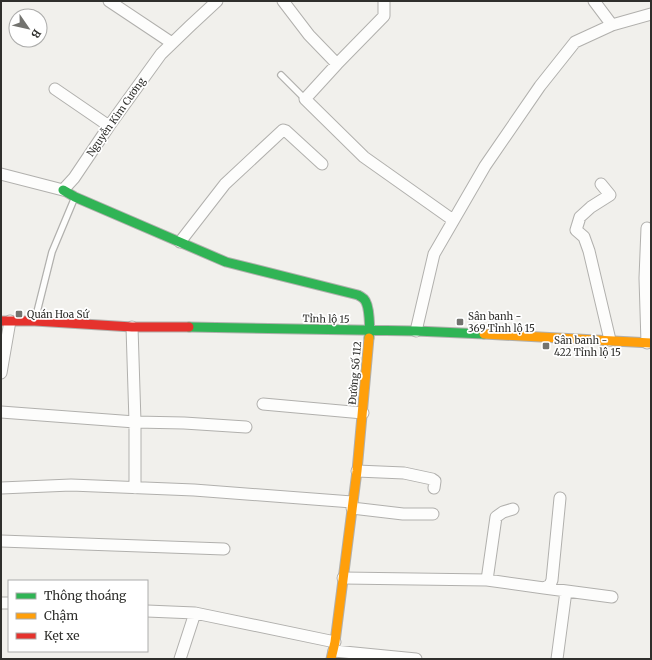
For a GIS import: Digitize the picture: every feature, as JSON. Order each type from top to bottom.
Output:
[{"type":"street","points":[[109,1],[172,44]]},
{"type":"street","name":"Nguyễn Kim Cương","points":[[63,190],[74,178],[161,54],[217,1]]},
{"type":"street","points":[[283,1],[309,35],[337,64]]},
{"type":"street","points":[[384,1],[384,16],[305,99],[364,157],[453,220]]},
{"type":"street","points":[[594,1],[612,25]]},
{"type":"street","points":[[416,331],[434,254],[485,166],[540,86],[575,42],[612,25],[651,14]]},
{"type":"street","points":[[55,89],[110,126]]},
{"type":"street","points":[[180,242],[226,184],[283,130],[286,130],[322,164]]},
{"type":"street","points":[[1,174],[63,190]]},
{"type":"street","points":[[601,184],[610,195],[591,207],[580,217],[576,230],[584,237],[589,251],[610,340]]},
{"type":"street","name":"Đường Số 112","points":[[63,190],[75,197],[226,262],[358,295],[364,299],[367,306],[370,331],[363,413],[357,471],[333,651]]},
{"type":"street","points":[[647,228],[645,278],[649,343]]},
{"type":"street","points":[[1,373],[5,321]]},
{"type":"street","name":"Tỉnh lộ 15","points":[[5,321],[35,321],[132,327],[219,327],[416,331],[649,343]]},
{"type":"street","points":[[132,327],[135,422],[135,488]]},
{"type":"street","points":[[263,404],[363,413]]},
{"type":"street","points":[[1,412],[135,422],[184,423],[246,427]]},
{"type":"street","points":[[357,471],[404,473],[432,479],[435,481],[434,488]]},
{"type":"street","points":[[1,488],[71,485],[194,490],[352,505],[403,514],[433,514]]},
{"type":"street","points":[[544,588],[550,585],[552,580],[560,498]]},
{"type":"street","points":[[487,580],[496,517],[503,512],[513,509]]},
{"type":"street","points":[[1,540],[224,549]]},
{"type":"street","points":[[343,578],[487,580],[612,597]]},
{"type":"street","points":[[557,659],[566,591]]},
{"type":"street","points":[[148,611],[195,613],[333,651],[416,659]]},
{"type":"street","points":[[180,659],[195,613]]},
{"type":"lane","points":[[281,75],[305,99]]},
{"type":"lane","points":[[35,321],[52,252],[75,197]]},
{"type":"traffic: fast","points":[[63,190],[75,197],[226,262],[358,295],[366,302],[369,338]]},
{"type":"traffic: fast","points":[[189,327],[416,331],[484,334]]},
{"type":"traffic: slow","points":[[484,334],[651,343]]},
{"type":"traffic: slow","points":[[331,659],[335,642],[357,471],[369,338]]},
{"type":"traffic: jam","points":[[1,321],[35,321],[132,327],[189,327]]},
{"type":"place","name":"Quán Hoa Sứ","points":[[19,314]]},
{"type":"place","name":"Sân banh - 369 Tỉnh lộ 15","points":[[460,322]]},
{"type":"place","name":"Sân banh - 422 Tỉnh lộ 15","points":[[546,346]]}]
